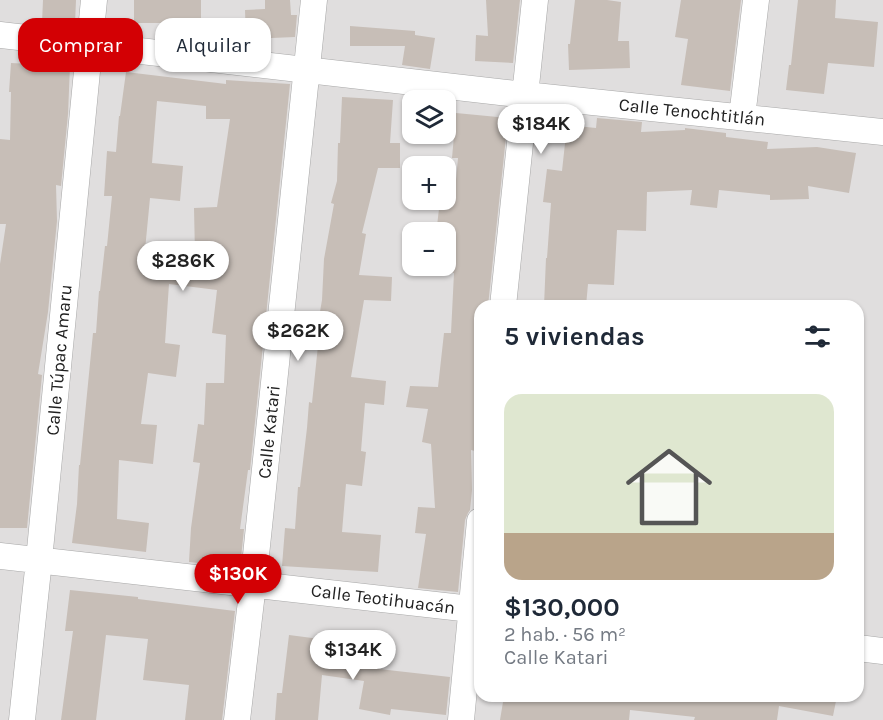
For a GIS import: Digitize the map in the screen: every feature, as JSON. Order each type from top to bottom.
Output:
[{"type":"street","name":"Calle Túpac Amaru","points":[[92,18],[94,0]]},
{"type":"street","name":"Calle Katari","points":[[237,720],[314,0]]},
{"type":"street","points":[[503,300],[535,0]]},
{"type":"street","points":[[742,117],[756,0]]},
{"type":"street","name":"Calle Tenochtitlán","points":[[0,35],[18,37]]},
{"type":"street","name":"Calle Tenochtitlán","points":[[143,51],[525,95],[883,132]]},
{"type":"street","name":"Calle Túpac Amaru","points":[[22,720],[86,72]]},
{"type":"street","name":"Calle Teotihuacán","points":[[0,555],[474,610]]},
{"type":"street","points":[[461,720],[474,625]]},
{"type":"street","points":[[864,649],[883,651]]},
{"type":"shaded area","points":[[0,0],[883,0],[883,720],[0,720]]},
{"type":"building","points":[[43,0],[76,0],[75,18],[42,18]]},
{"type":"building","points":[[134,0],[201,0],[201,18],[155,18],[155,23],[143,23],[143,18],[134,18]]},
{"type":"building","points":[[265,0],[290,0],[291,15],[297,15],[295,37],[271,38],[271,18],[245,18],[245,10],[265,9]]},
{"type":"building","points":[[486,0],[520,0],[513,63],[475,61],[476,35],[488,36]]},
{"type":"building","points":[[575,0],[621,2],[618,41],[629,41],[630,68],[569,70],[568,44],[570,44]]},
{"type":"building","points":[[681,0],[741,0],[730,91],[681,85],[688,39],[675,37]]},
{"type":"building","points":[[798,0],[836,0],[835,18],[878,22],[874,67],[828,63],[824,94],[786,90]]},
{"type":"building","points":[[350,26],[415,31],[415,35],[435,38],[430,69],[402,65],[405,46],[350,46]]},
{"type":"building","points":[[11,63],[18,63],[18,72],[70,72],[61,186],[56,185],[57,221],[48,312],[38,374],[42,375],[27,528],[0,528],[0,264],[6,224],[0,224],[0,139],[10,140],[11,92],[9,92]]},
{"type":"building","points":[[126,72],[226,84],[226,80],[290,84],[250,470],[248,470],[240,529],[244,529],[240,567],[189,562],[200,463],[193,462],[198,424],[204,425],[206,383],[224,383],[226,335],[212,333],[217,290],[169,284],[165,343],[180,345],[176,377],[148,373],[141,424],[157,425],[153,464],[119,460],[117,519],[149,523],[146,552],[72,543],[93,333],[96,333],[99,291],[105,246],[107,246],[112,196],[104,196],[107,151],[116,152]],"holes":[[[157,101],[206,106],[206,119],[230,119],[217,207],[194,208],[195,255],[145,250],[150,198],[180,201],[183,166],[152,163]]]},
{"type":"building","points":[[342,97],[393,100],[390,143],[400,143],[400,168],[378,168],[362,233],[366,234],[359,275],[392,277],[391,301],[364,300],[351,377],[386,381],[384,405],[365,403],[361,451],[366,452],[362,486],[346,484],[342,532],[381,535],[378,572],[282,566],[285,528],[295,529],[309,402],[312,403],[324,259],[334,204],[331,203],[337,181]]},
{"type":"building","points":[[456,113],[508,118],[489,300],[474,300],[472,490],[470,510],[465,520],[458,592],[418,588],[426,534],[415,533],[418,507],[435,508],[431,444],[422,442],[428,409],[406,407],[410,386],[438,387],[444,333],[451,333],[454,276],[456,276],[456,222],[437,222],[439,210],[456,210],[458,158],[452,156],[453,144],[456,144]]},
{"type":"building","points":[[597,118],[642,122],[641,132],[685,130],[685,128],[726,133],[726,137],[768,142],[767,149],[817,147],[856,153],[849,193],[808,186],[809,199],[770,200],[770,195],[719,190],[717,208],[690,205],[692,190],[647,192],[646,231],[617,230],[614,285],[588,284],[587,300],[544,300],[551,203],[543,202],[547,169],[562,171],[567,125],[596,128]]},
{"type":"building","points":[[70,590],[235,611],[222,720],[185,720],[189,685],[143,680],[148,639],[106,635],[96,720],[61,720],[73,631],[65,631]]},
{"type":"building","points":[[289,635],[382,647],[379,669],[450,677],[446,715],[391,709],[390,715],[359,709],[364,681],[322,675],[318,720],[275,720],[277,693],[282,693]]},
{"type":"building","points":[[503,702],[836,702],[833,716],[779,706],[777,720],[694,720],[695,717],[630,710],[629,720],[500,720]]}]
